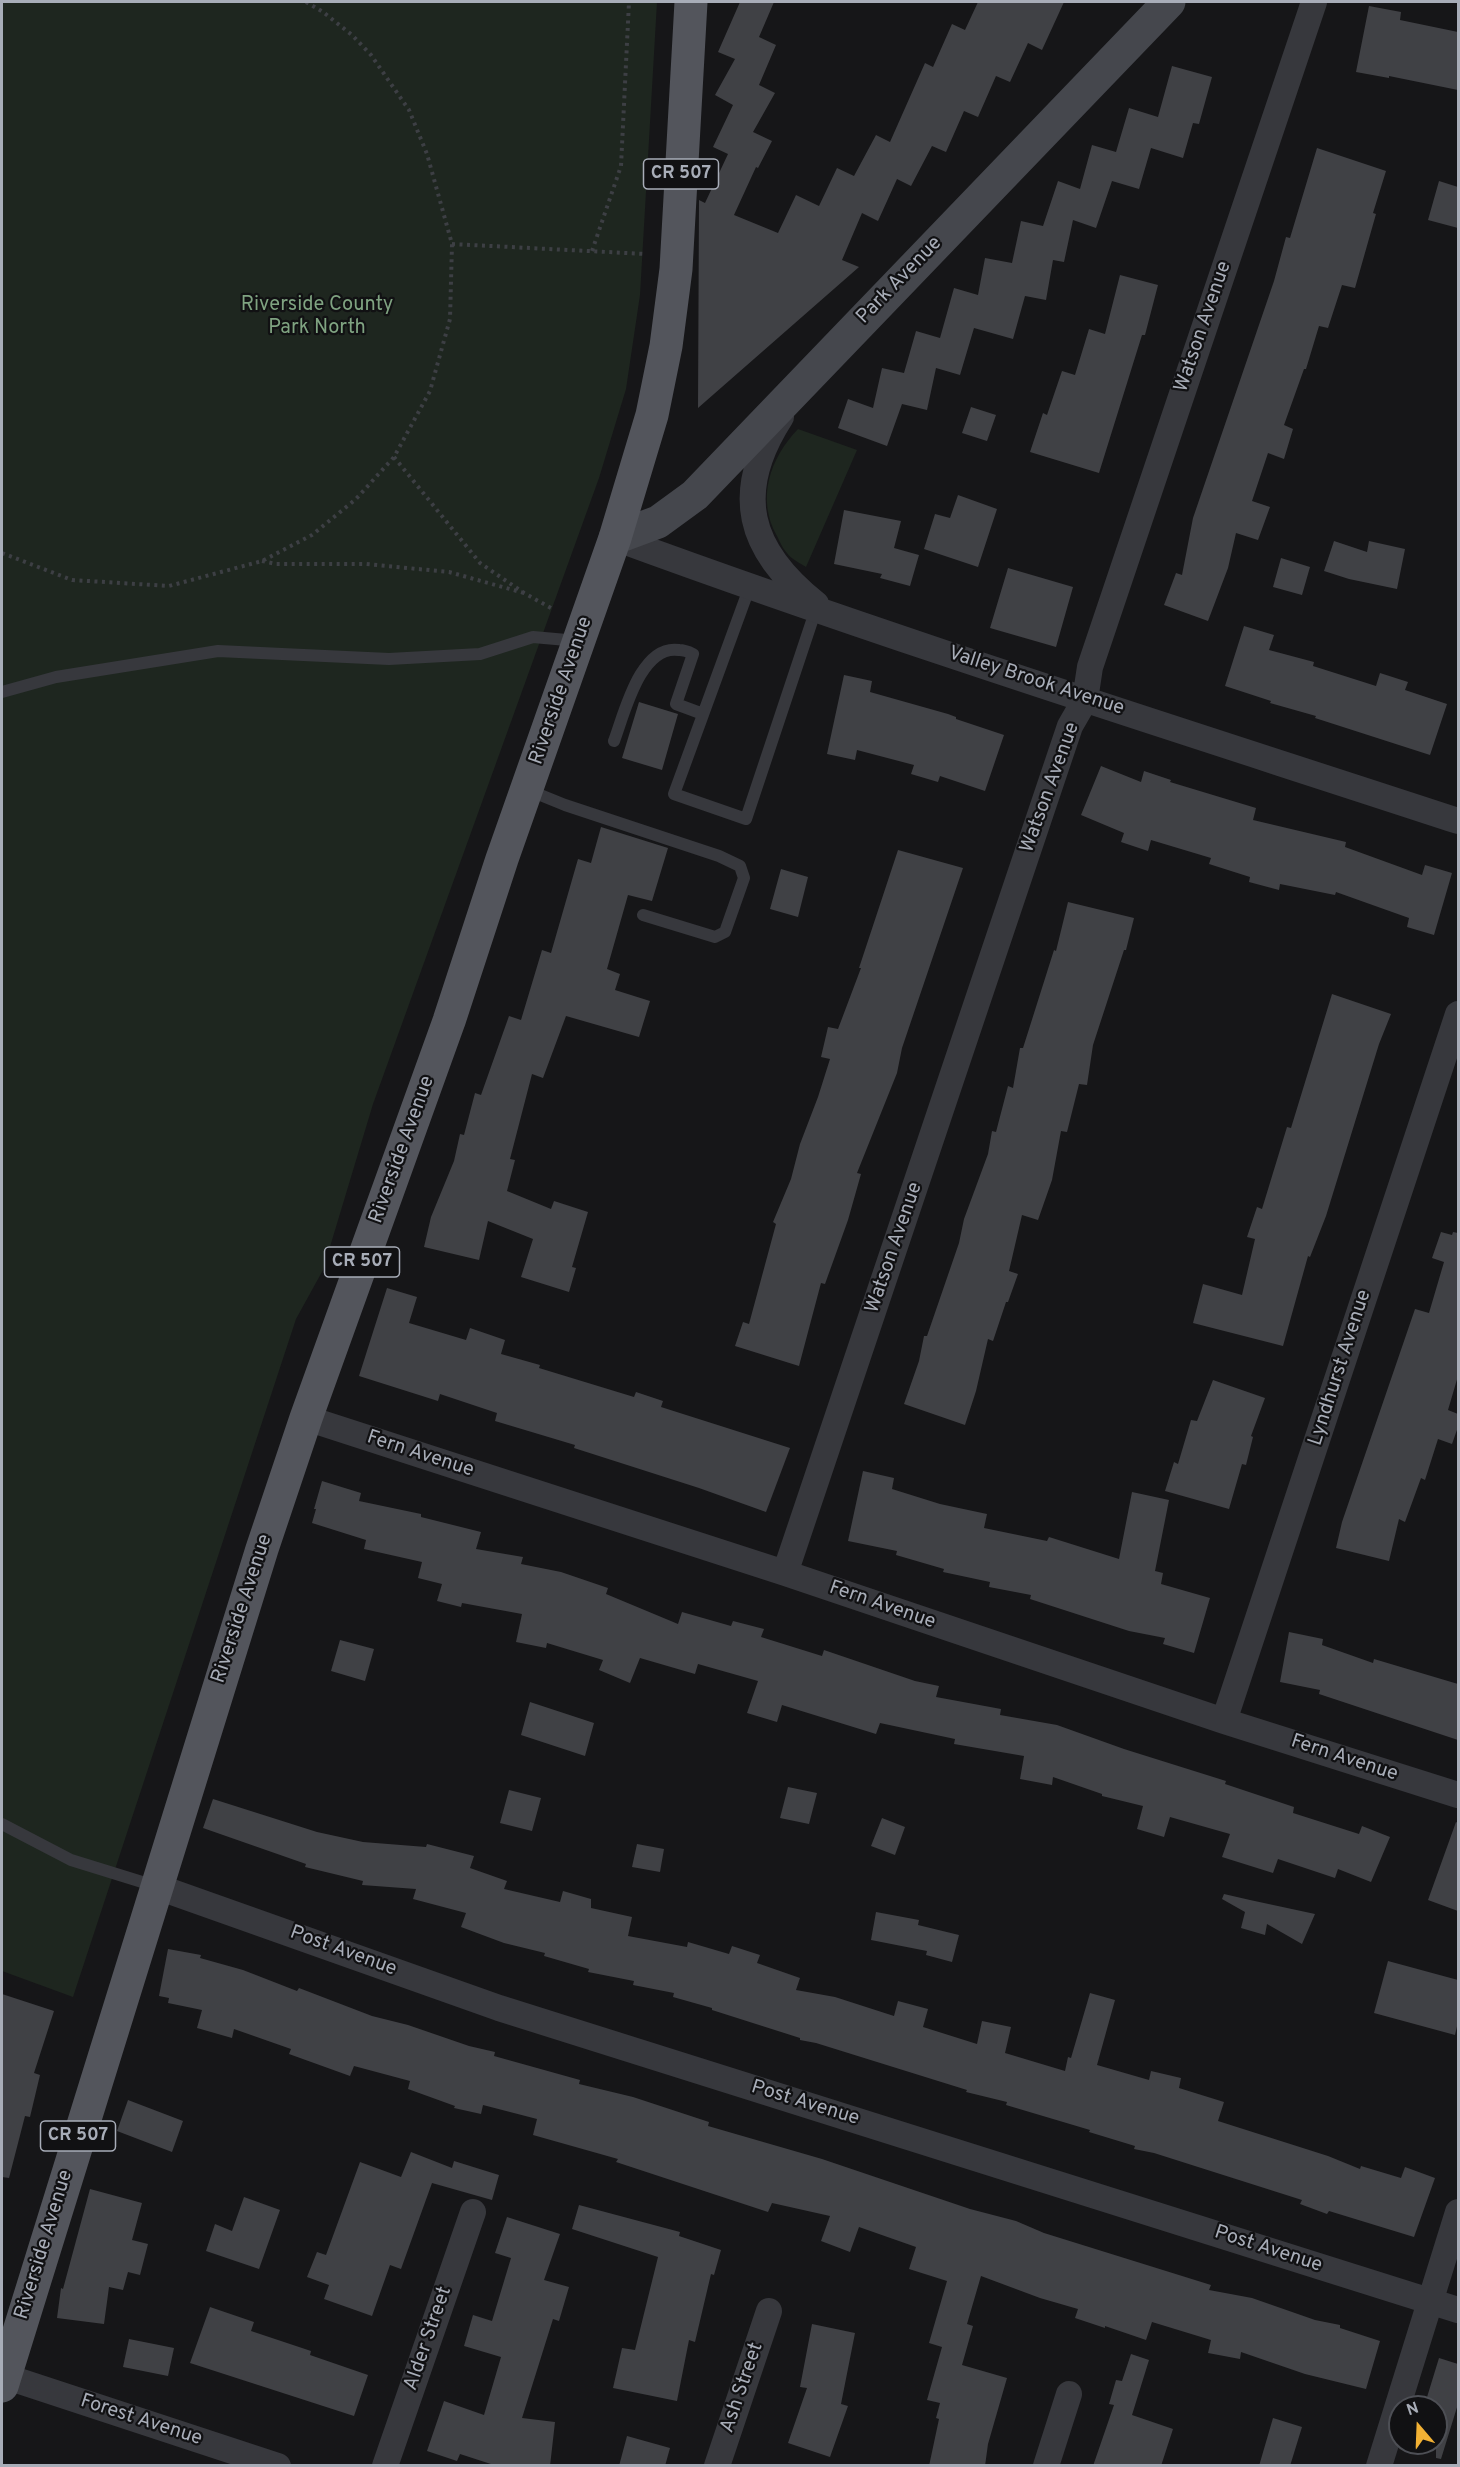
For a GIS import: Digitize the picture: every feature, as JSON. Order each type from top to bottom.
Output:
[{"type":"main road","name":"Riverside Avenue","points":[[3,2381],[155,1886],[262,1549],[306,1418],[445,1032],[615,538],[652,415],[666,346],[677,255],[691,2]]},
{"type":"street","name":"Park Avenue","points":[[615,538],[658,522],[695,495],[1170,2]]},
{"type":"street","name":"Watson Avenue","points":[[785,1573],[1070,726],[1085,700],[1090,667],[1314,2]]},
{"type":"street","points":[[803,382],[767,438],[754,479],[752,510],[754,524],[766,552],[794,586],[822,611]]},
{"type":"street","name":"Valley Brook Avenue","points":[[615,538],[1085,700],[1458,821]]},
{"type":"street","name":"Lyndhurst Avenue","points":[[1224,1721],[1458,1014]]},
{"type":"street","name":"Fern Avenue","points":[[306,1418],[785,1573],[1224,1721],[1458,1796]]},
{"type":"street","name":"Post Avenue","points":[[155,1886],[499,2008],[1458,2310]]},
{"type":"street","name":"Alder Street","points":[[385,2466],[473,2212]]},
{"type":"street","points":[[1379,2466],[1458,2212]]},
{"type":"street","name":"Ash Street","points":[[717,2466],[769,2311]]},
{"type":"street","name":"Forest Avenue","points":[[3,2381],[278,2466]]},
{"type":"street","points":[[1046,2466],[1069,2394]]},
{"type":"lane","points":[[750,586],[674,794],[746,819],[822,611]]},
{"type":"lane","points":[[2,692],[56,677],[218,651],[389,659],[480,654],[533,637],[579,641]]},
{"type":"lane","points":[[614,741],[635,681],[662,653],[677,649],[693,654],[676,704],[703,714]]},
{"type":"lane","points":[[527,790],[718,856],[740,866],[744,878],[725,932],[715,937],[643,915]]},
{"type":"lane","points":[[2,1824],[71,1860],[155,1886]]},
{"type":"path","points":[[2,553],[72,580],[169,586],[262,561],[312,535],[356,499],[394,457],[430,391],[439,360],[450,319],[452,244],[427,154],[409,110],[371,55],[352,34],[306,2]]},
{"type":"path","points":[[592,251],[621,166],[629,2]]},
{"type":"path","points":[[452,244],[677,255]]},
{"type":"path","points":[[394,457],[480,563],[551,608]]},
{"type":"path","points":[[262,561],[276,564],[366,564],[449,572],[524,593]]},
{"type":"green space","name":"Riverside County Park North","points":[[2,2],[657,2],[640,295],[626,389],[599,478],[373,1104],[323,1270],[296,1319],[73,1997],[2,1971]]},
{"type":"green space","points":[[798,429],[857,450],[806,567],[784,550],[767,508],[769,479],[774,466],[788,440]]},
{"type":"building","points":[[740,2],[774,2],[759,37],[776,45],[759,85],[775,93],[753,132],[772,141],[758,168],[756,167],[734,215],[778,233],[796,195],[819,206],[837,168],[854,176],[876,135],[890,142],[925,63],[933,67],[952,24],[965,30],[978,2],[1064,2],[1042,50],[1028,43],[1010,82],[996,76],[978,117],[964,111],[946,152],[932,146],[911,186],[897,179],[878,221],[862,213],[842,260],[859,267],[698,408],[699,200],[705,203],[728,154],[713,147],[733,105],[715,95],[735,59],[718,52]]},
{"type":"building","points":[[1369,6],[1401,12],[1400,20],[1458,32],[1458,90],[1356,72]]},
{"type":"building","points":[[1172,66],[1212,77],[1199,124],[1193,123],[1183,158],[1151,148],[1139,189],[1112,181],[1096,228],[1073,220],[1064,262],[1053,260],[1046,300],[1025,296],[1013,339],[974,328],[960,375],[936,368],[927,410],[902,404],[887,446],[838,428],[848,399],[873,408],[882,368],[904,373],[916,331],[940,338],[954,288],[978,295],[985,258],[1012,263],[1021,221],[1043,226],[1058,181],[1080,189],[1092,145],[1116,152],[1129,108],[1158,117]]},
{"type":"building","points":[[1317,148],[1386,171],[1373,213],[1376,214],[1355,288],[1342,285],[1328,328],[1319,326],[1306,369],[1304,369],[1284,425],[1293,429],[1284,459],[1268,453],[1252,501],[1270,507],[1258,540],[1236,533],[1228,568],[1208,621],[1164,605],[1176,573],[1182,575],[1193,518],[1274,281],[1286,237],[1290,238]]},
{"type":"building","points":[[1439,181],[1458,187],[1458,228],[1428,220]]},
{"type":"building","points":[[1120,275],[1158,285],[1145,335],[1142,335],[1099,473],[1030,452],[1043,413],[1047,415],[1062,371],[1075,375],[1089,329],[1105,334]]},
{"type":"building","points":[[971,407],[996,415],[987,441],[962,433]]},
{"type":"building","points":[[958,495],[997,509],[978,567],[924,549],[935,514],[950,518]]},
{"type":"building","points":[[844,510],[901,521],[894,548],[919,555],[910,586],[880,578],[882,574],[834,564]]},
{"type":"building","points":[[1334,541],[1367,552],[1369,541],[1405,549],[1397,589],[1324,571]]},
{"type":"building","points":[[1281,558],[1310,567],[1302,595],[1273,587]]},
{"type":"building","points":[[1008,568],[1073,587],[1056,647],[990,628]]},
{"type":"building","points":[[1244,626],[1274,635],[1269,650],[1314,662],[1313,666],[1376,686],[1380,673],[1408,682],[1405,690],[1447,704],[1430,755],[1225,686]]},
{"type":"building","points":[[844,675],[872,681],[870,692],[948,714],[956,719],[1004,735],[985,791],[940,776],[938,782],[911,774],[914,765],[857,750],[855,760],[827,754]]},
{"type":"building","points":[[639,702],[678,714],[662,770],[622,758]]},
{"type":"building","points":[[1101,766],[1141,782],[1144,771],[1171,780],[1170,782],[1256,808],[1253,820],[1346,842],[1345,847],[1422,875],[1425,865],[1452,873],[1434,935],[1407,927],[1409,918],[1336,892],[1335,895],[1280,884],[1279,890],[1249,882],[1250,877],[1209,864],[1211,858],[1151,840],[1148,851],[1121,842],[1124,833],[1081,815]]},
{"type":"building","points":[[601,827],[668,848],[652,901],[628,895],[607,969],[620,974],[615,990],[650,1001],[639,1037],[566,1016],[543,1078],[532,1074],[510,1159],[515,1160],[507,1191],[551,1209],[554,1201],[588,1212],[572,1267],[576,1268],[569,1292],[521,1277],[533,1239],[488,1221],[479,1260],[424,1247],[431,1217],[454,1161],[460,1134],[464,1135],[475,1093],[481,1095],[509,1016],[521,1020],[542,950],[551,953],[578,859],[591,863]]},
{"type":"building","points":[[898,850],[963,868],[902,1048],[897,1073],[857,1173],[861,1174],[848,1220],[825,1284],[821,1283],[799,1366],[735,1346],[743,1322],[749,1324],[776,1224],[773,1222],[791,1179],[800,1144],[830,1059],[821,1057],[828,1027],[838,1029],[861,968],[859,968]]},
{"type":"building","points":[[781,869],[808,877],[798,917],[770,909]]},
{"type":"building","points":[[1068,902],[1134,918],[1126,950],[1124,950],[1093,1045],[1087,1085],[1079,1084],[1067,1132],[1061,1131],[1052,1180],[1038,1220],[1022,1215],[1009,1271],[1018,1274],[993,1341],[988,1339],[976,1391],[965,1425],[904,1404],[919,1361],[924,1336],[927,1336],[959,1243],[964,1219],[988,1154],[992,1131],[996,1132],[1008,1086],[1013,1088],[1020,1048],[1023,1048],[1054,950],[1056,951]]},
{"type":"building","points":[[1332,994],[1391,1014],[1379,1044],[1326,1216],[1310,1257],[1308,1256],[1283,1346],[1193,1323],[1203,1284],[1242,1295],[1255,1239],[1247,1237],[1257,1207],[1262,1209],[1287,1127],[1291,1128]]},
{"type":"building","points":[[1441,1232],[1452,1235],[1453,1232],[1458,1233],[1458,1376],[1448,1410],[1458,1414],[1458,1427],[1452,1444],[1438,1439],[1425,1480],[1421,1478],[1405,1522],[1399,1519],[1389,1561],[1336,1548],[1342,1522],[1415,1309],[1429,1313],[1444,1262],[1432,1258]]},
{"type":"building","points":[[387,1288],[417,1297],[409,1323],[466,1340],[470,1328],[505,1340],[501,1354],[634,1397],[636,1392],[663,1401],[661,1407],[790,1448],[766,1512],[574,1448],[575,1445],[495,1421],[497,1413],[440,1394],[438,1401],[359,1376]]},
{"type":"building","points":[[1213,1380],[1265,1398],[1251,1436],[1253,1437],[1246,1465],[1242,1464],[1229,1509],[1165,1491],[1174,1462],[1178,1464],[1191,1420],[1197,1421]]},
{"type":"building","points":[[863,1471],[894,1478],[892,1489],[940,1504],[987,1514],[984,1528],[1047,1541],[1049,1537],[1119,1559],[1132,1492],[1169,1500],[1155,1571],[1163,1573],[1161,1584],[1210,1598],[1194,1653],[1163,1644],[1165,1638],[1129,1631],[1030,1599],[1031,1595],[989,1587],[990,1582],[943,1572],[944,1569],[896,1555],[897,1551],[848,1541]]},
{"type":"building","points":[[322,1481],[361,1493],[359,1501],[421,1514],[421,1517],[481,1532],[476,1549],[523,1557],[521,1564],[561,1572],[608,1588],[606,1594],[678,1624],[682,1612],[731,1626],[733,1621],[764,1629],[761,1637],[822,1656],[824,1650],[915,1681],[939,1686],[936,1697],[1001,1709],[1000,1715],[1057,1725],[1226,1781],[1225,1784],[1294,1807],[1293,1813],[1359,1834],[1362,1826],[1390,1837],[1371,1882],[1338,1869],[1335,1878],[1278,1859],[1273,1873],[1222,1857],[1230,1834],[1170,1817],[1164,1837],[1137,1829],[1143,1806],[1102,1796],[1102,1794],[1053,1777],[1052,1785],[1020,1779],[1024,1756],[954,1744],[955,1739],[880,1723],[876,1734],[782,1705],[777,1722],[747,1713],[758,1681],[698,1664],[695,1674],[640,1658],[630,1683],[599,1670],[603,1660],[547,1643],[546,1648],[516,1642],[522,1614],[462,1603],[461,1607],[437,1601],[442,1584],[418,1578],[422,1562],[364,1549],[366,1540],[312,1523]]},
{"type":"building","points":[[1289,1632],[1323,1639],[1322,1645],[1373,1663],[1374,1659],[1458,1684],[1458,1740],[1319,1694],[1320,1690],[1280,1682]]},
{"type":"building","points":[[340,1640],[374,1649],[365,1681],[331,1671]]},
{"type":"building","points":[[530,1702],[594,1723],[585,1756],[521,1735]]},
{"type":"building","points":[[788,1787],[817,1793],[809,1824],[780,1818]]},
{"type":"building","points":[[509,1790],[541,1798],[532,1831],[500,1823]]},
{"type":"building","points":[[213,1799],[317,1832],[363,1842],[426,1847],[427,1844],[474,1856],[470,1868],[507,1881],[504,1889],[560,1902],[563,1891],[591,1899],[591,1908],[632,1917],[628,1936],[687,1947],[688,1942],[729,1954],[732,1946],[760,1955],[757,1963],[800,1978],[796,1990],[835,1997],[894,2016],[898,2001],[928,2009],[923,2027],[977,2044],[982,2021],[1011,2027],[1005,2053],[1065,2071],[1090,1993],[1115,2000],[1097,2065],[1149,2080],[1151,2071],[1181,2078],[1179,2088],[1224,2102],[1218,2121],[1328,2156],[1360,2169],[1361,2166],[1401,2178],[1405,2167],[1435,2178],[1414,2237],[1329,2211],[1327,2214],[1300,2204],[1302,2200],[1154,2153],[1134,2149],[1135,2146],[1089,2132],[1090,2130],[1006,2105],[1007,2102],[966,2092],[967,2090],[800,2040],[800,2038],[712,2010],[712,2008],[673,1997],[674,1993],[633,1985],[634,1981],[588,1972],[589,1969],[544,1956],[545,1953],[504,1943],[461,1927],[466,1913],[413,1899],[416,1889],[362,1885],[363,1881],[305,1867],[306,1864],[203,1828]]},
{"type":"building","points":[[882,1818],[905,1827],[895,1855],[871,1846]]},
{"type":"building","points":[[1456,1822],[1458,1823],[1458,1911],[1428,1900]]},
{"type":"building","points":[[637,1844],[664,1849],[660,1872],[632,1867]]},
{"type":"building","points":[[1224,1894],[1315,1914],[1302,1944],[1267,1924],[1265,1935],[1241,1928],[1245,1912],[1222,1899]]},
{"type":"building","points":[[876,1912],[919,1920],[918,1925],[959,1935],[952,1962],[926,1955],[927,1951],[871,1940]]},
{"type":"building","points":[[168,1949],[201,1955],[200,1958],[243,1970],[297,1991],[299,1988],[372,2016],[495,2052],[494,2056],[580,2080],[579,2084],[633,2097],[709,2122],[708,2126],[822,2159],[970,2209],[1016,2221],[1044,2233],[1211,2285],[1209,2290],[1252,2298],[1315,2320],[1340,2325],[1340,2328],[1380,2341],[1366,2389],[1305,2374],[1241,2352],[1240,2359],[1208,2353],[1211,2340],[1152,2322],[1146,2340],[1105,2326],[1105,2328],[1075,2318],[1078,2309],[1040,2298],[981,2276],[967,2324],[973,2326],[962,2365],[1007,2378],[988,2444],[985,2466],[929,2466],[940,2403],[927,2400],[942,2347],[929,2343],[947,2281],[909,2269],[916,2247],[859,2227],[850,2252],[821,2241],[830,2216],[772,2203],[768,2212],[616,2162],[618,2159],[533,2135],[537,2119],[483,2105],[481,2114],[454,2108],[455,2106],[408,2089],[410,2081],[354,2066],[350,2076],[289,2054],[291,2049],[234,2029],[232,2038],[197,2028],[202,2010],[168,2003],[169,1998],[159,1996]]},
{"type":"building","points":[[1388,1961],[1458,1980],[1458,2022],[1455,2035],[1374,2013]]},
{"type":"building","points":[[2,1994],[54,2011],[34,2073],[40,2075],[30,2117],[25,2116],[9,2178],[2,2177]]},
{"type":"building","points":[[128,2100],[183,2121],[172,2152],[117,2131]]},
{"type":"building","points":[[411,2152],[452,2168],[454,2161],[499,2175],[492,2200],[432,2183],[401,2269],[390,2265],[372,2316],[324,2299],[329,2285],[307,2277],[317,2252],[326,2255],[360,2162],[401,2177]]},
{"type":"building","points":[[90,2189],[142,2203],[132,2240],[148,2244],[140,2275],[128,2272],[123,2290],[109,2287],[104,2324],[57,2318],[61,2288],[63,2289]]},
{"type":"building","points":[[244,2197],[280,2210],[259,2269],[206,2251],[215,2224],[232,2231]]},
{"type":"building","points":[[579,2205],[680,2232],[679,2236],[721,2250],[714,2275],[711,2274],[695,2342],[689,2340],[677,2401],[613,2388],[622,2348],[635,2350],[658,2257],[572,2229]]},
{"type":"building","points":[[507,2217],[560,2234],[544,2280],[569,2287],[559,2321],[553,2319],[522,2418],[555,2422],[550,2466],[497,2466],[460,2454],[457,2461],[427,2451],[444,2401],[484,2415],[501,2357],[464,2346],[473,2315],[492,2321],[511,2258],[495,2253]]},
{"type":"building","points":[[210,2307],[254,2322],[251,2331],[311,2351],[310,2355],[368,2375],[354,2416],[190,2363]]},
{"type":"building","points":[[812,2324],[855,2333],[841,2404],[848,2406],[830,2457],[788,2443],[807,2388],[800,2387]]},
{"type":"building","points":[[129,2339],[174,2348],[168,2376],[123,2367]]},
{"type":"building","points":[[1131,2354],[1149,2360],[1132,2415],[1173,2429],[1161,2466],[1093,2466],[1114,2405],[1109,2404],[1116,2380],[1122,2381]]},
{"type":"building","points":[[1439,2358],[1458,2364],[1458,2404],[1448,2436],[1448,2395],[1428,2395]]},
{"type":"building","points":[[1273,2418],[1302,2427],[1290,2466],[1259,2466]]},
{"type":"building","points":[[627,2436],[670,2448],[665,2466],[619,2466]]}]
